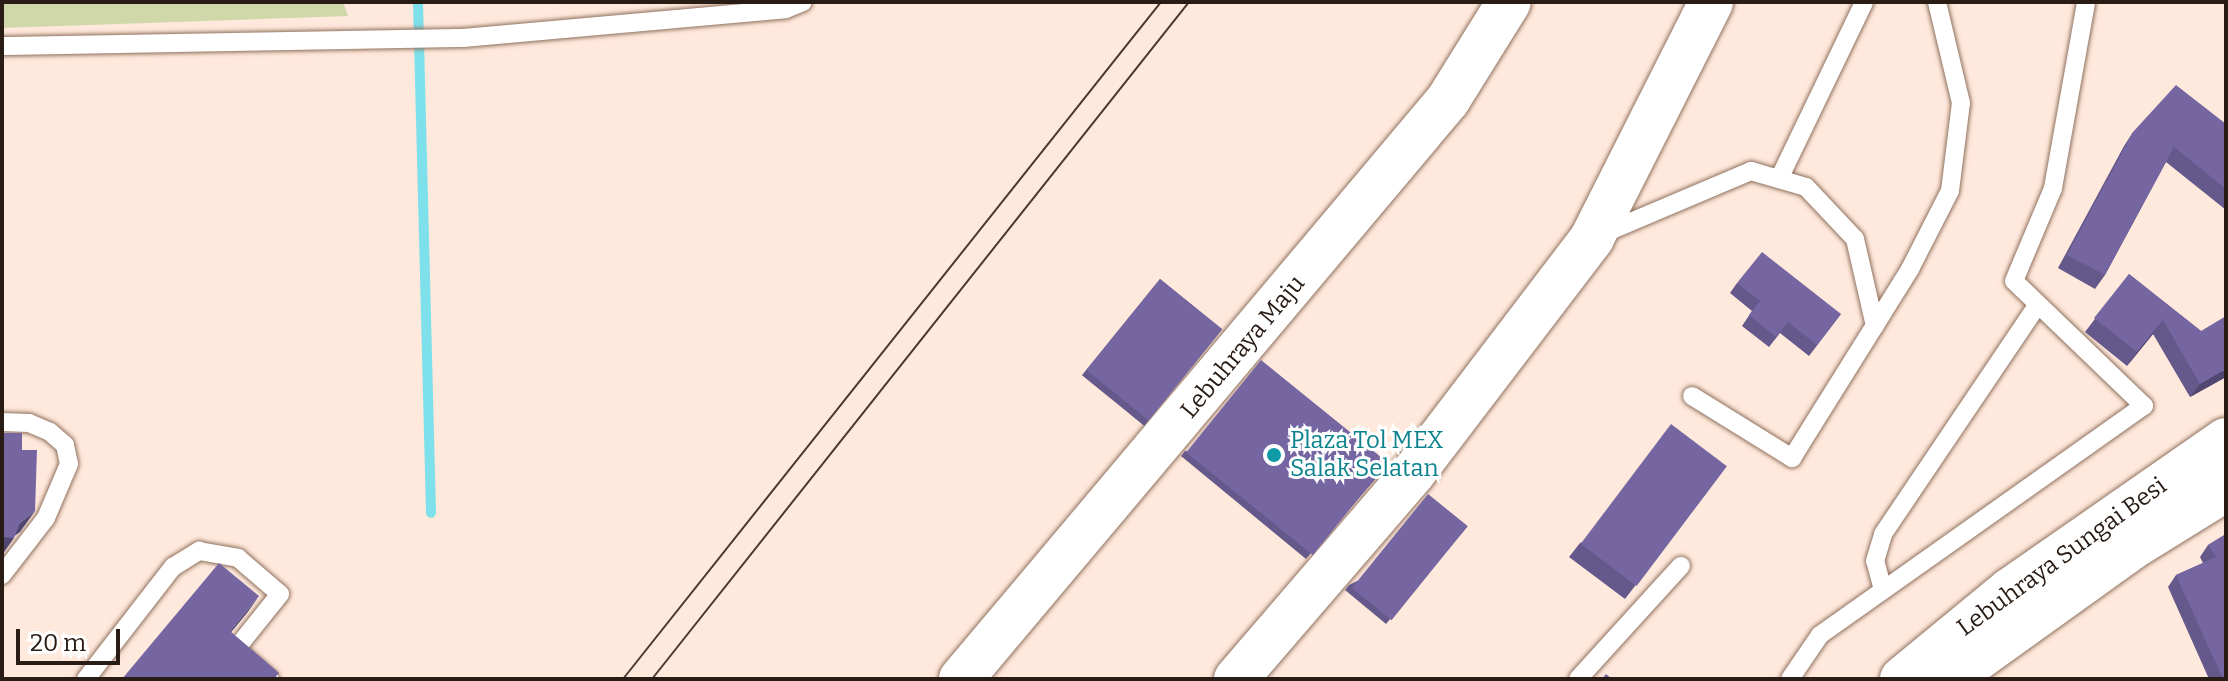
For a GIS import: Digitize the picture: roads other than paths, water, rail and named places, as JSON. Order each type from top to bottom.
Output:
[{"type":"highway","name":"Lebuhraya Maju","points":[[961,679],[1448,100],[1509,2]]},
{"type":"highway","points":[[1236,679],[1414,472],[1592,238],[1711,2]]},
{"type":"highway","name":"Lebuhraya Sungai Besi","points":[[1902,679],[2010,590],[2226,440]]},
{"type":"highway","name":"Lebuhraya Sungai Besi","points":[[1949,679],[2131,548],[2226,489]]},
{"type":"lane","points":[[2,46],[463,38],[786,9],[803,2]]},
{"type":"lane","points":[[1779,179],[1864,2]]},
{"type":"lane","points":[[1692,396],[1792,458],[1875,326],[1950,191],[1961,103],[1937,2]]},
{"type":"lane","points":[[1790,679],[1820,635],[2144,406],[2014,281],[2053,188],[2086,2]]},
{"type":"lane","points":[[1592,238],[1751,171],[1806,187],[1855,239],[1875,326]]},
{"type":"lane","points":[[1883,590],[1875,561],[1883,534],[2038,304]]},
{"type":"lane","points":[[2,422],[29,423],[50,432],[65,445],[69,464],[46,518],[2,575]]},
{"type":"lane","points":[[86,679],[173,567],[199,551],[238,558],[280,594],[236,649],[270,679]]},
{"type":"lane","points":[[1578,679],[1681,566]]},
{"type":"waterway","points":[[418,2],[431,513]]},
{"type":"tram line","points":[[623,679],[1161,2]]},
{"type":"tram line","points":[[652,679],[1189,2]]},
{"type":"place","name":"Plaza Tol MEX Salak Selatan","points":[[1274,455]]}]
